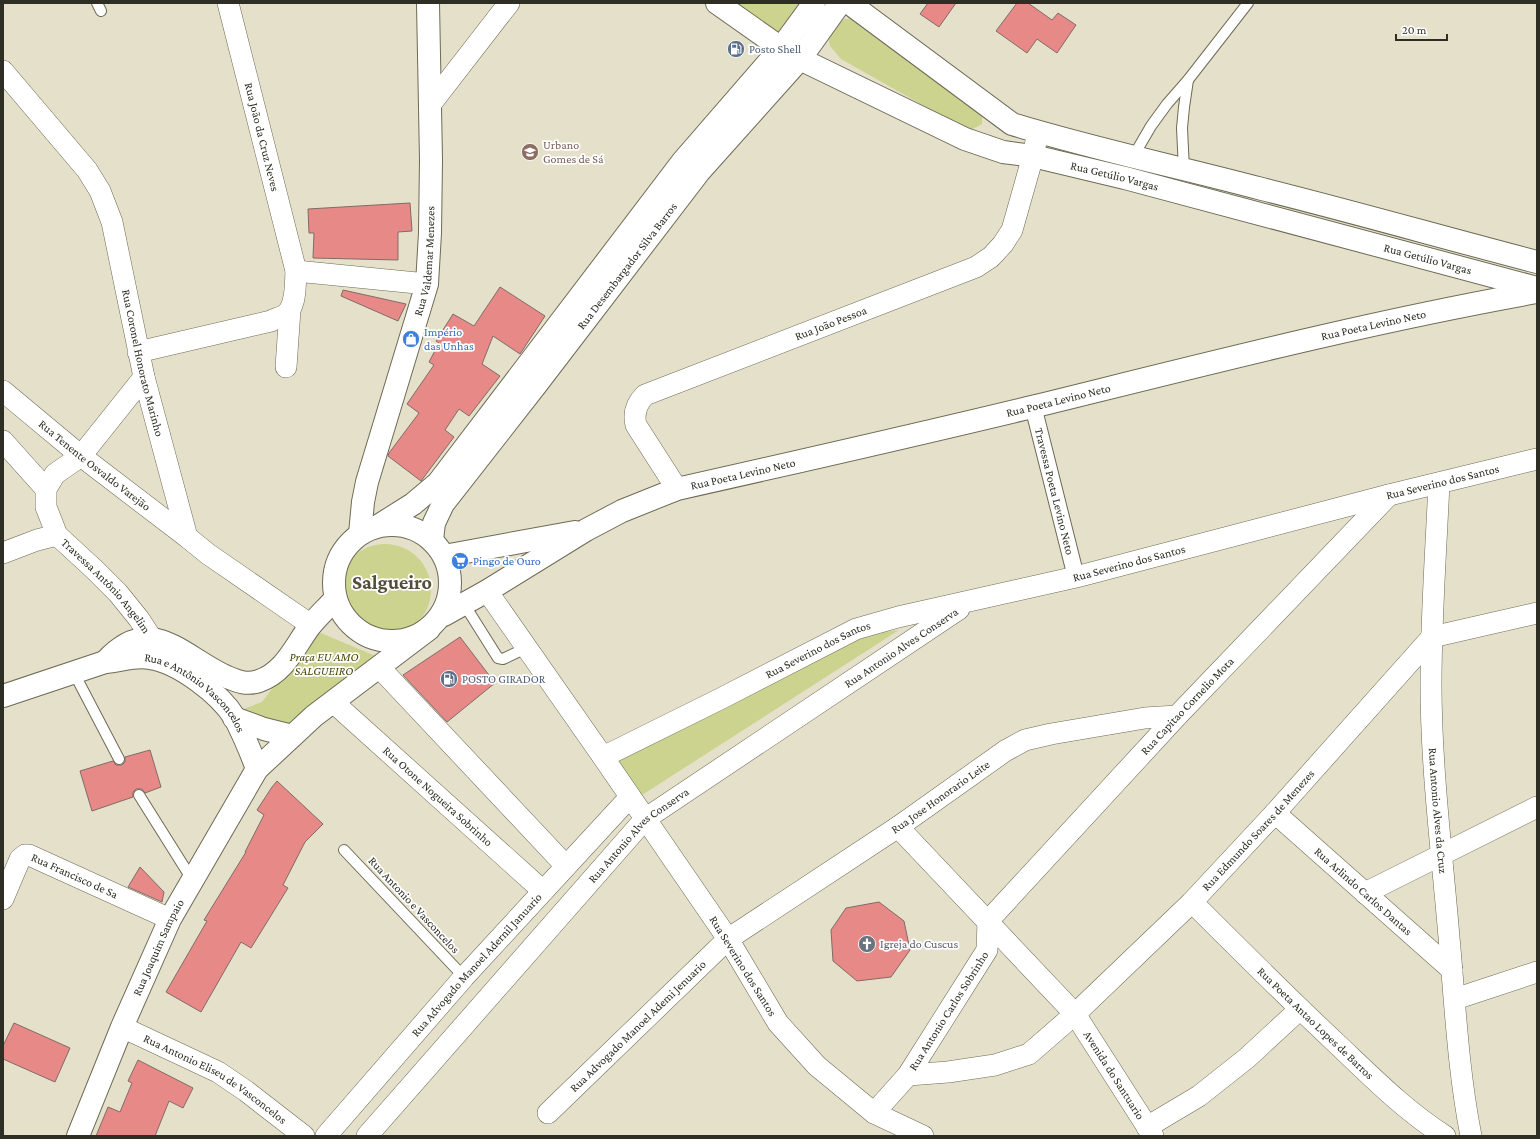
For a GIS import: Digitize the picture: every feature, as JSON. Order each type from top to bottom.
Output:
[{"type":"main road","name":"Rua Valdemar Menezes","points":[[369,530],[363,502],[367,482],[426,284],[430,233],[428,3]]},
{"type":"main road","name":"Rua Getúlio Vargas","points":[[717,3],[781,48],[800,59],[965,139],[1004,152],[1033,156],[1124,178],[1537,288]]},
{"type":"main road","name":"Rua Desembargador Silva Barros","points":[[438,548],[434,523],[443,504],[554,346],[814,3]]},
{"type":"main road","name":"Rua Desembargador Silva Barros","points":[[691,166],[800,59],[840,3]]},
{"type":"main road","name":"Rua Getúlio Vargas","points":[[849,3],[1012,124],[1184,170],[1268,190],[1537,262]]},
{"type":"main road","points":[[1124,178],[1134,156]]},
{"type":"main road","points":[[1177,192],[1184,170]]},
{"type":"main road","name":"Rua Poeta Levino Neto","points":[[436,622],[586,530],[622,511],[677,490],[1033,406],[1284,344],[1456,307],[1537,292]]},
{"type":"main road","name":"Rua Desembargador Silva Barros","points":[[369,530],[413,504],[438,483],[529,380]]},
{"type":"main road","points":[[397,525],[416,529],[438,548],[450,575],[450,595],[436,622],[412,638],[392,642],[373,639],[356,630],[343,616],[335,599],[333,579],[337,561],[347,545],[369,530],[397,525]]},
{"type":"main road","name":"Rua Poeta Levino Neto","points":[[438,548],[586,530]]},
{"type":"main road","points":[[3,696],[105,662],[117,650],[138,639],[152,639],[177,648],[221,675],[240,683],[250,683],[268,676],[280,668],[310,625],[335,599]]},
{"type":"main road","name":"Rua Joaquim Sampaio","points":[[78,1136],[122,1027],[170,920],[257,769],[292,736],[333,702],[436,622]]},
{"type":"main road","name":"Rua e Antônio Vasconcelos","points":[[105,662],[149,657],[165,661],[200,682],[227,708],[234,718],[257,769]]},
{"type":"main road","points":[[234,718],[264,729],[292,736]]},
{"type":"street","name":"Rua João da Cruz Neves","points":[[228,3],[296,271]]},
{"type":"street","points":[[430,105],[509,3]]},
{"type":"street","name":"Rua Coronel Honorato Marinho","points":[[3,71],[87,170],[100,191],[112,222],[144,377],[188,537]]},
{"type":"street","name":"Rua João Pessoa","points":[[677,490],[634,420],[636,409],[640,400],[645,395],[982,264],[992,257],[1012,230],[1033,156],[1038,132]]},
{"type":"street","points":[[286,367],[287,313],[293,300],[296,271],[426,284]]},
{"type":"street","points":[[138,352],[270,321],[287,313]]},
{"type":"street","points":[[3,553],[37,540],[57,535],[46,507],[46,489],[55,474],[81,456],[144,377]]},
{"type":"street","name":"Rua Tenente Osvaldo Varejão","points":[[3,391],[81,456],[188,537]]},
{"type":"street","name":"Travessa Poeta Levino Neto","points":[[1033,406],[1076,578]]},
{"type":"street","points":[[3,441],[46,489]]},
{"type":"street","name":"Rua Severino dos Santos","points":[[923,1136],[874,1113],[817,1066],[778,1023],[728,939],[603,757],[856,629],[898,617],[1076,578],[1537,459]]},
{"type":"street","name":"Rua Antonio Alves da Cruz","points":[[1440,483],[1432,637],[1432,729],[1441,855],[1463,1088],[1471,1136]]},
{"type":"street","name":"Rua Capitao Cornelio Mota","points":[[988,921],[1177,716],[1390,496]]},
{"type":"street","name":"Travessa Antônio Angelim","points":[[57,535],[96,570],[118,593],[139,619],[152,639]]},
{"type":"street","points":[[188,537],[208,554],[310,625]]},
{"type":"street","points":[[487,591],[603,757]]},
{"type":"street","name":"Rua Antonio Alves Conserva","points":[[367,1136],[645,819],[970,602]]},
{"type":"street","points":[[1432,637],[1537,613]]},
{"type":"street","name":"Rua Edmundo Soares de Menezes","points":[[1075,1014],[1192,902],[1275,813],[1432,637]]},
{"type":"street","points":[[379,667],[566,866]]},
{"type":"street","name":"Rua Otone Nogueira Sobrinho","points":[[333,702],[543,891]]},
{"type":"street","name":"Rua Jose Honorario Leite","points":[[728,939],[898,827],[1005,751],[1025,740],[1145,718],[1177,716]]},
{"type":"street","name":"Rua Advogado Manoel Adernil Januario","points":[[326,1136],[464,977],[630,797]]},
{"type":"street","points":[[1364,893],[1537,807]]},
{"type":"street","name":"Rua Arlindo Carlos Dantas","points":[[1275,813],[1452,970]]},
{"type":"street","points":[[898,827],[1075,1014]]},
{"type":"street","name":"Rua Francisco de Sa","points":[[3,899],[20,859],[25,855],[29,855],[170,920]]},
{"type":"street","name":"Rua Poeta Antao Lopes de Barros","points":[[1192,902],[1300,1009],[1396,1100],[1429,1126],[1445,1136]]},
{"type":"street","name":"Rua Antonio Carlos Sobrinho","points":[[874,1113],[908,1076],[987,950],[988,921]]},
{"type":"street","name":"Rua Advogado Manoel Ademi Jenuario","points":[[548,1113],[728,939]]},
{"type":"street","points":[[1455,999],[1537,972]]},
{"type":"street","points":[[1150,1131],[1199,1096],[1247,1058],[1300,1009]]},
{"type":"street","name":"Rua Antonio Carlos Sobrinho","points":[[908,1076],[995,1065],[1029,1054],[1075,1014]]},
{"type":"street","name":"Avenida do Santuario","points":[[1075,1014],[1150,1131]]},
{"type":"street","name":"Rua Antonio Eliseu de Vasconcelos","points":[[122,1027],[218,1072],[246,1091],[304,1136]]},
{"type":"lane","points":[[1134,156],[1151,126],[1167,104],[1188,80],[1248,3]]},
{"type":"lane","points":[[1184,170],[1182,128],[1188,80]]},
{"type":"lane","points":[[464,604],[498,658],[503,659],[526,648]]},
{"type":"lane","points":[[74,673],[119,759]]},
{"type":"lane","points":[[139,795],[193,881]]},
{"type":"lane","name":"Rua Antonio e Vasconcelos","points":[[344,850],[464,977]]},
{"type":"green space","points":[[728,3],[800,3],[774,37]]},
{"type":"green space","points":[[851,18],[982,113],[982,124],[971,130],[960,126],[841,59],[830,46],[827,32],[837,21]]},
{"type":"green space","points":[[385,544],[403,548],[417,558],[427,572],[431,590],[427,608],[417,622],[403,632],[385,636],[367,632],[353,622],[343,608],[339,590],[343,572],[353,558],[367,548]]},
{"type":"green space","points":[[899,630],[642,795],[616,762],[860,635]]},
{"type":"green space","name":"Praça EU AMO SALGUEIRO","points":[[316,631],[378,657],[287,726],[223,707],[244,709],[262,702]]},
{"type":"building","points":[[928,3],[956,3],[939,27],[920,14]]},
{"type":"building","points":[[1017,3],[1028,3],[1052,20],[1058,13],[1076,25],[1057,53],[1037,39],[1027,53],[996,31]]},
{"type":"building","points":[[410,203],[412,231],[398,232],[398,260],[313,258],[314,233],[309,233],[308,209]]},
{"type":"building","points":[[500,287],[545,316],[520,354],[493,336],[482,364],[500,376],[469,416],[459,409],[445,430],[454,437],[421,481],[388,456],[419,413],[407,404],[434,365],[429,362],[439,343],[436,341],[453,314],[474,326]]},
{"type":"building","points":[[343,290],[406,304],[398,321],[341,296]]},
{"type":"building","name":"POSTO GIRADOR","points":[[460,637],[495,683],[447,722],[403,675]]},
{"type":"building","points":[[150,750],[161,787],[145,793],[142,789],[136,789],[133,792],[133,797],[92,811],[80,771],[113,761],[116,765],[122,765],[125,762],[125,757]]},
{"type":"building","points":[[277,781],[323,824],[305,842],[283,885],[288,888],[251,948],[241,942],[201,1012],[166,992],[207,921],[204,920],[246,852],[264,815],[257,810]]},
{"type":"building","points":[[140,867],[164,892],[162,902],[128,887]]},
{"type":"building","points":[[879,902],[904,921],[910,950],[891,977],[857,981],[833,961],[831,930],[846,908]]},
{"type":"building","points":[[14,1023],[70,1048],[55,1082],[3,1059],[3,1046]]},
{"type":"building","points":[[138,1060],[193,1088],[183,1108],[169,1101],[155,1136],[96,1136],[108,1107],[120,1112],[132,1083],[128,1081]]},
{"type":"place","name":"Posto Shell","points":[[736,49]]},
{"type":"place","name":"Urbano Gomes de Sá","points":[[530,152]]},
{"type":"place","name":"Império das Unhas","points":[[411,339]]},
{"type":"place","name":"Pingo de Ouro","points":[[460,561]]},
{"type":"place","name":"POSTO GIRADOR","points":[[449,679]]},
{"type":"place","name":"Igreja do Cuscus","points":[[867,944]]},
{"type":"district","name":"Salgueiro","points":[[392,582]]}]
